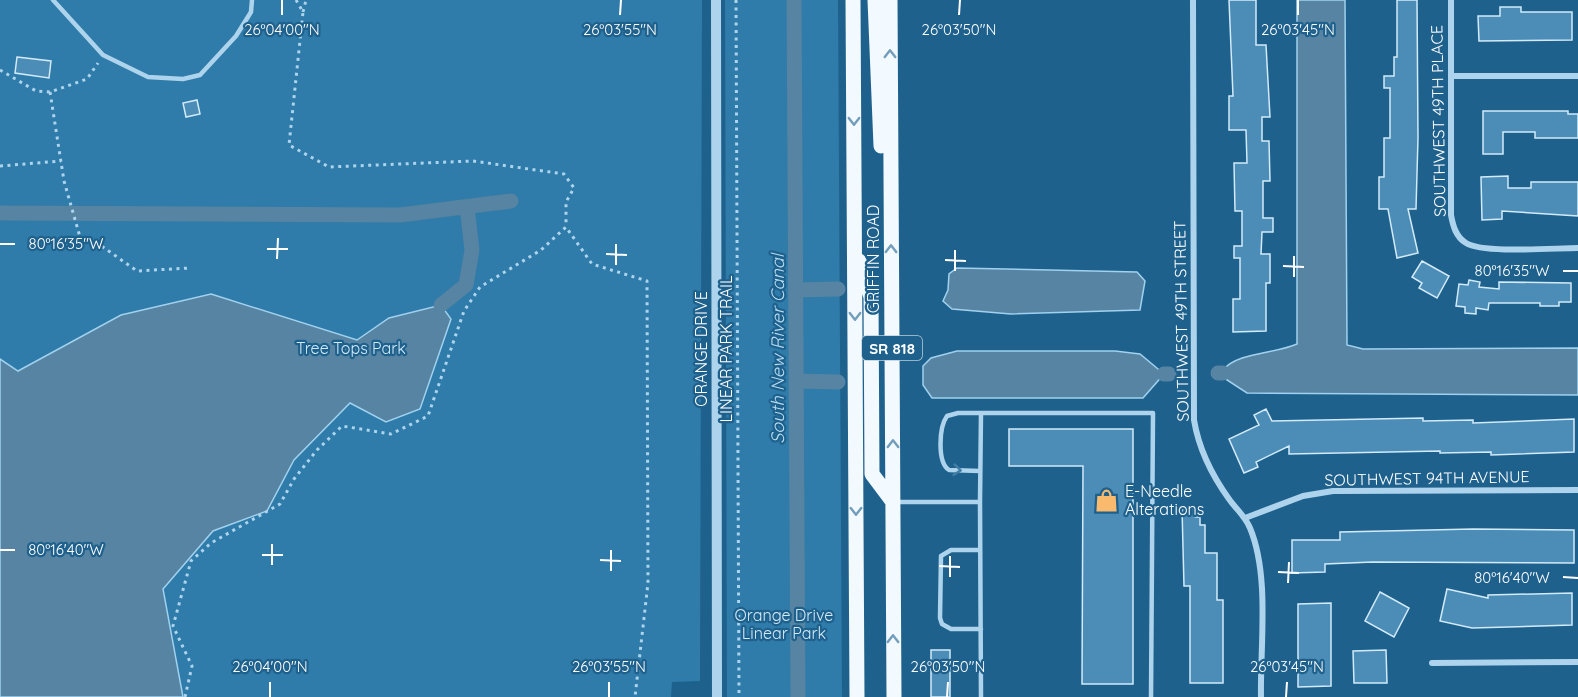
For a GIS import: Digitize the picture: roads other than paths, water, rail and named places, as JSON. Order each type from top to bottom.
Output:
[{"type":"main road","name":"GRIFFIN ROAD","points":[[853,0],[857,697]]},
{"type":"main road","points":[[875,0],[882,168],[891,204]]},
{"type":"main road","name":"GRIFFIN ROAD","points":[[890,0],[894,697]]},
{"type":"main road","points":[[855,246],[871,297],[872,474],[893,502]]},
{"type":"street","name":"ORANGE DRIVE","points":[[716,0],[717,697]]},
{"type":"street","name":"SOUTHWEST 49TH STREET","points":[[1193,0],[1194,420],[1205,460],[1230,501],[1245,518],[1254,540],[1260,572],[1261,697]]},
{"type":"street","name":"SOUTHWEST 49TH PLACE","points":[[1451,0],[1451,215],[1453,226],[1461,238],[1475,247],[1578,248]]},
{"type":"street","points":[[1451,76],[1578,76]]},
{"type":"street","name":"SOUTHWEST 94TH AVENUE","points":[[1245,518],[1302,496],[1333,491],[1578,490]]},
{"type":"street","points":[[1432,663],[1578,662]]},
{"type":"lane","points":[[53,0],[103,55],[148,77],[183,79],[200,75],[236,36],[251,12],[252,0]]},
{"type":"lane","points":[[980,471],[949,470],[943,464],[943,426],[947,416],[958,413],[1153,413],[1151,697]]},
{"type":"lane","points":[[981,413],[981,697]]},
{"type":"lane","points":[[893,502],[980,502]]},
{"type":"lane","points":[[980,550],[951,550],[941,556],[940,618],[942,624],[951,629],[981,629]]},
{"type":"waterway","name":"South New River Canal","points":[[794,0],[798,697]]},
{"type":"waterway","points":[[0,213],[400,215],[511,201]]},
{"type":"waterway","points":[[441,305],[466,285],[472,250],[467,207]]},
{"type":"waterway","points":[[796,290],[838,289]]},
{"type":"waterway","points":[[1218,373],[1223,373]]},
{"type":"waterway","points":[[1164,374],[1169,374]]},
{"type":"waterway","points":[[796,381],[838,382]]},
{"type":"place","name":"E-Needle Alterations","points":[[1107,500]]},
{"type":"park label","name":"Tree Tops Park","points":[[351,348]]},
{"type":"park label","name":"Orange Drive Linear Park","points":[[784,624]]}]
